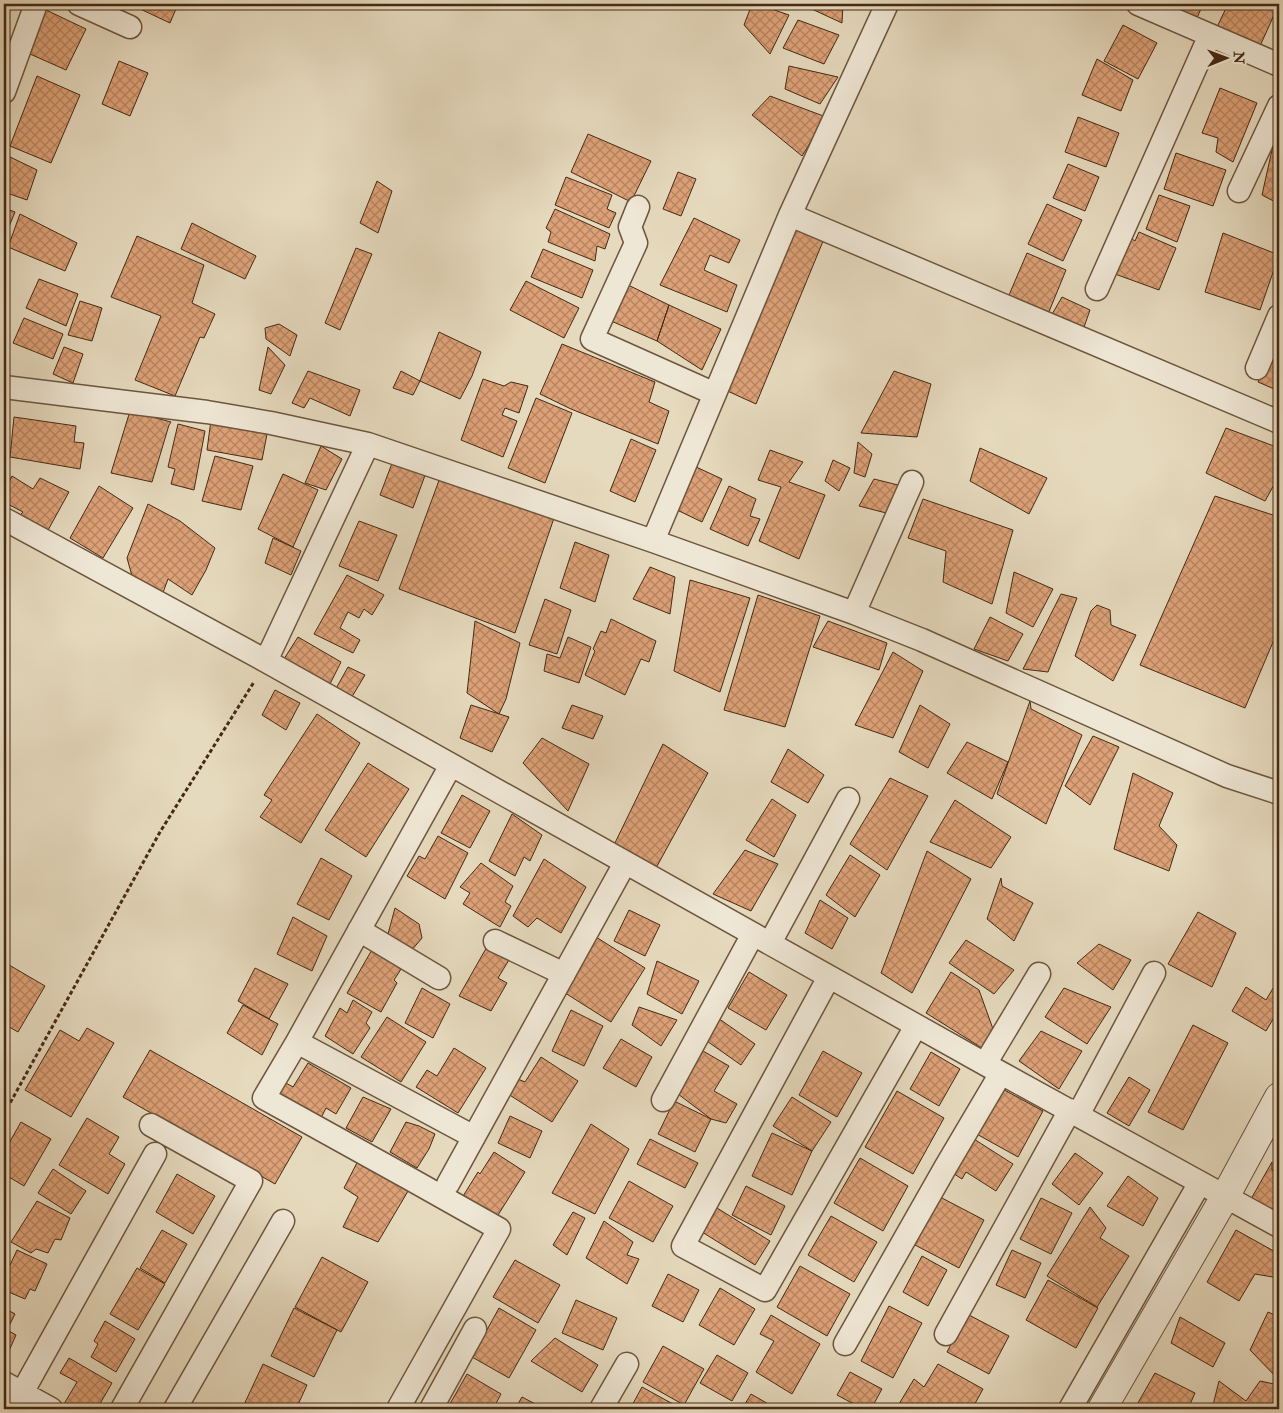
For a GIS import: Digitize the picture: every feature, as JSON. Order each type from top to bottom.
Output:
[{"type":"street","points":[[4,92],[36,4]]},
{"type":"street","points":[[79,4],[130,27]]},
{"type":"street","points":[[652,541],[790,215],[887,4]]},
{"type":"street","points":[[1141,4],[1279,65]]},
{"type":"street","points":[[1098,289],[1210,35]]},
{"type":"street","points":[[1239,192],[1279,106]]},
{"type":"street","points":[[638,208],[630,227],[636,243],[635,266],[592,339],[715,394]]},
{"type":"street","points":[[790,215],[1279,422]]},
{"type":"street","points":[[1257,368],[1279,316]]},
{"type":"street","points":[[4,387],[207,412],[271,423],[368,444],[652,541],[854,613],[922,640],[1227,776],[1279,793]]},
{"type":"street","points":[[266,662],[368,444]]},
{"type":"street","points":[[854,613],[912,482]]},
{"type":"street","points":[[4,519],[266,662],[993,1069],[1226,1195],[1279,1226]]},
{"type":"street","points":[[398,1409],[499,1229],[264,1098],[451,765]]},
{"type":"street","points":[[663,1100],[848,799]]},
{"type":"street","points":[[448,1184],[625,863]]},
{"type":"street","points":[[360,930],[439,978]]},
{"type":"street","points":[[495,940],[564,974]]},
{"type":"street","points":[[946,1334],[1154,973]]},
{"type":"street","points":[[845,1344],[945,1168],[1039,974]]},
{"type":"street","points":[[829,977],[683,1246],[765,1290],[916,1026]]},
{"type":"street","points":[[297,1042],[474,1137]]},
{"type":"street","points":[[1102,1409],[1226,1195],[1279,1097]]},
{"type":"street","points":[[122,1409],[251,1181],[151,1125]]},
{"type":"street","points":[[52,1409],[13,1395],[155,1154]]},
{"type":"street","points":[[1070,1409],[1194,1193]]},
{"type":"street","points":[[175,1409],[283,1221]]},
{"type":"street","points":[[431,1409],[475,1329]]},
{"type":"street","points":[[601,1409],[627,1364]]},
{"type":"path","points":[[4,1114],[160,832],[266,662]]},
{"type":"building","points":[[137,4],[178,4],[170,23],[136,7]]},
{"type":"building","points":[[752,4],[789,15],[770,54],[744,25]]},
{"type":"building","points":[[801,4],[843,4],[842,23]]},
{"type":"building","points":[[1167,4],[1203,4],[1194,25],[1164,12]]},
{"type":"building","points":[[1228,4],[1279,4],[1260,46],[1217,27]]},
{"type":"building","points":[[44,9],[86,29],[66,70],[30,54]]},
{"type":"building","points":[[798,20],[839,35],[824,64],[783,48]]},
{"type":"building","points":[[1123,25],[1157,43],[1138,79],[1104,61]]},
{"type":"building","points":[[1097,59],[1133,80],[1121,111],[1082,95]]},
{"type":"building","points":[[119,61],[148,73],[130,116],[102,104]]},
{"type":"building","points":[[789,66],[838,77],[820,104],[785,89]]},
{"type":"building","points":[[37,76],[80,95],[51,163],[10,146]]},
{"type":"building","points":[[1220,88],[1257,103],[1233,162],[1216,152],[1218,138],[1202,133]]},
{"type":"building","points":[[770,96],[826,117],[802,156],[752,115]]},
{"type":"building","points":[[1078,117],[1119,133],[1106,167],[1065,152]]},
{"type":"building","points":[[1279,126],[1279,204],[1262,195]]},
{"type":"building","points":[[588,134],[651,161],[631,202],[571,172]]},
{"type":"building","points":[[1176,153],[1226,170],[1213,206],[1164,189]]},
{"type":"building","points":[[8,156],[37,170],[27,200],[4,192],[4,163]]},
{"type":"building","points":[[1068,164],[1099,177],[1085,211],[1053,198]]},
{"type":"building","points":[[678,172],[696,179],[681,216],[663,209]]},
{"type":"building","points":[[566,177],[612,195],[607,209],[616,213],[609,228],[555,205]]},
{"type":"building","points":[[377,181],[392,191],[378,233],[360,223]]},
{"type":"building","points":[[1159,195],[1190,206],[1177,242],[1146,229]]},
{"type":"building","points":[[1047,204],[1082,220],[1063,261],[1028,244]]},
{"type":"building","points":[[4,208],[15,212],[4,239]]},
{"type":"building","points":[[555,209],[610,234],[605,249],[597,246],[595,261],[548,242],[551,232],[546,228]]},
{"type":"building","points":[[20,214],[77,243],[65,271],[8,247]]},
{"type":"building","points":[[694,218],[740,240],[729,263],[710,255],[704,270],[737,285],[727,312],[660,285]]},
{"type":"building","points":[[794,219],[826,234],[756,404],[723,389]]},
{"type":"building","points":[[192,223],[256,256],[245,279],[181,249]]},
{"type":"building","points":[[1139,232],[1176,248],[1159,290],[1115,274],[1127,236],[1135,241]]},
{"type":"building","points":[[1223,233],[1279,255],[1260,310],[1205,292]]},
{"type":"building","points":[[137,236],[204,265],[192,303],[215,314],[204,338],[200,337],[175,396],[135,380],[161,316],[111,297]]},
{"type":"building","points":[[356,248],[372,254],[340,330],[325,323]]},
{"type":"building","points":[[543,249],[593,270],[582,298],[531,277]]},
{"type":"building","points":[[1027,253],[1066,270],[1046,319],[1006,302]]},
{"type":"building","points":[[39,279],[78,294],[66,326],[26,308]]},
{"type":"building","points":[[526,281],[579,308],[564,338],[510,310]]},
{"type":"building","points":[[622,282],[669,305],[657,341],[602,317]]},
{"type":"building","points":[[1062,297],[1090,310],[1083,330],[1051,316]]},
{"type":"building","points":[[80,301],[102,308],[92,341],[68,335]]},
{"type":"building","points":[[669,305],[721,329],[702,370],[657,341]]},
{"type":"building","points":[[24,318],[63,334],[53,359],[13,343]]},
{"type":"building","points":[[279,324],[297,335],[290,356],[266,339],[265,328]]},
{"type":"building","points":[[439,332],[481,352],[472,376],[460,399],[420,381]]},
{"type":"building","points":[[562,344],[655,382],[649,402],[669,411],[658,444],[571,409],[540,394]]},
{"type":"building","points":[[64,347],[83,354],[73,383],[53,374]]},
{"type":"building","points":[[268,347],[285,365],[271,394],[259,390]]},
{"type":"building","points":[[1273,348],[1279,351],[1279,391],[1258,382]]},
{"type":"building","points":[[308,371],[360,390],[350,416],[310,398],[304,408],[292,403]]},
{"type":"building","points":[[401,371],[420,381],[413,395],[393,388]]},
{"type":"building","points":[[894,371],[931,384],[917,437],[861,433]]},
{"type":"building","points":[[483,379],[504,386],[511,382],[528,386],[519,413],[505,408],[502,415],[517,421],[503,457],[461,440]]},
{"type":"building","points":[[536,398],[572,413],[545,483],[508,468]]},
{"type":"building","points":[[130,411],[171,422],[152,482],[111,473]]},
{"type":"building","points":[[14,417],[76,426],[74,442],[84,443],[80,469],[10,457]]},
{"type":"building","points":[[211,420],[268,429],[262,460],[207,450]]},
{"type":"building","points":[[178,424],[205,431],[194,490],[171,484],[175,469],[168,467]]},
{"type":"building","points":[[1226,428],[1279,448],[1279,476],[1265,501],[1206,473]]},
{"type":"building","points":[[631,439],[656,450],[635,502],[610,491]]},
{"type":"building","points":[[858,442],[872,454],[865,477],[854,473]]},
{"type":"building","points":[[321,446],[342,459],[326,490],[305,483]]},
{"type":"building","points":[[980,448],[1047,478],[1029,514],[970,481]]},
{"type":"building","points":[[770,450],[803,462],[789,482],[825,495],[799,559],[759,541],[781,487],[758,480]]},
{"type":"building","points":[[215,456],[253,466],[241,510],[202,501]]},
{"type":"building","points":[[394,458],[427,470],[413,508],[380,495]]},
{"type":"building","points":[[833,460],[850,468],[839,491],[825,481]]},
{"type":"building","points":[[694,466],[722,479],[702,522],[677,510]]},
{"type":"building","points":[[283,474],[318,490],[293,547],[258,529]]},
{"type":"building","points":[[441,475],[555,515],[515,633],[399,589]]},
{"type":"building","points":[[12,476],[33,489],[40,478],[69,492],[47,532],[19,516],[23,512],[4,502],[4,491]]},
{"type":"building","points":[[874,479],[898,485],[890,514],[859,506]]},
{"type":"building","points":[[99,486],[133,508],[103,558],[70,538]]},
{"type":"building","points":[[729,486],[756,499],[750,516],[760,519],[748,546],[710,529]]},
{"type":"building","points":[[1215,496],[1279,517],[1279,628],[1245,708],[1140,665]]},
{"type":"building","points":[[923,499],[1013,530],[992,604],[943,582],[946,551],[908,538]]},
{"type":"building","points":[[148,504],[180,521],[215,548],[206,570],[192,595],[168,579],[161,598],[134,583],[127,558]]},
{"type":"building","points":[[359,521],[397,535],[378,581],[339,566]]},
{"type":"building","points":[[273,538],[301,551],[291,575],[265,563]]},
{"type":"building","points":[[575,542],[609,555],[595,602],[560,588]]},
{"type":"building","points":[[650,567],[675,577],[670,614],[633,599]]},
{"type":"building","points":[[1014,572],[1053,589],[1033,627],[1006,613]]},
{"type":"building","points":[[347,575],[384,595],[372,615],[364,609],[359,618],[348,612],[340,628],[360,640],[353,653],[314,634]]},
{"type":"building","points":[[690,580],[750,598],[720,692],[674,671]]},
{"type":"building","points":[[1061,594],[1077,598],[1048,672],[1023,669]]},
{"type":"building","points":[[758,595],[820,616],[785,727],[724,710]]},
{"type":"building","points":[[545,599],[571,610],[557,654],[529,645]]},
{"type":"building","points":[[1097,605],[1110,610],[1111,625],[1136,635],[1113,681],[1075,656],[1091,611]]},
{"type":"building","points":[[990,617],[1023,634],[1008,661],[974,649]]},
{"type":"building","points":[[611,619],[656,641],[649,662],[641,659],[625,695],[585,675],[601,631],[606,633]]},
{"type":"building","points":[[475,621],[520,643],[506,699],[499,714],[467,693]]},
{"type":"building","points":[[828,621],[887,643],[879,670],[813,647]]},
{"type":"building","points":[[298,637],[341,662],[329,686],[282,662]]},
{"type":"building","points":[[568,637],[591,647],[579,683],[544,671],[547,654],[560,658]]},
{"type":"building","points":[[893,652],[923,671],[893,738],[855,725]]},
{"type":"building","points":[[348,667],[365,675],[350,700],[334,692]]},
{"type":"building","points":[[275,690],[300,703],[286,730],[262,715]]},
{"type":"building","points":[[1030,701],[1031,709],[1082,735],[1046,824],[997,794]]},
{"type":"building","points":[[471,705],[509,717],[492,752],[460,738]]},
{"type":"building","points":[[572,705],[603,716],[593,739],[562,728]]},
{"type":"building","points":[[920,705],[950,724],[928,768],[899,752]]},
{"type":"building","points":[[317,714],[360,743],[301,843],[260,817],[272,800],[264,795]]},
{"type":"building","points":[[1093,736],[1119,747],[1090,805],[1065,786]]},
{"type":"building","points":[[542,738],[589,764],[568,811],[523,763]]},
{"type":"building","points":[[967,742],[1008,762],[992,799],[947,773]]},
{"type":"building","points":[[663,744],[708,773],[656,868],[613,847]]},
{"type":"building","points":[[788,749],[824,775],[808,803],[771,782]]},
{"type":"building","points":[[368,763],[409,789],[366,857],[325,830]]},
{"type":"building","points":[[1133,773],[1173,793],[1159,826],[1177,845],[1169,871],[1114,849]]},
{"type":"building","points":[[890,778],[928,796],[887,870],[850,844]]},
{"type":"building","points":[[462,795],[490,811],[470,848],[441,833]]},
{"type":"building","points":[[772,799],[796,815],[774,857],[746,840]]},
{"type":"building","points":[[955,800],[1011,837],[991,868],[930,842]]},
{"type":"building","points":[[512,814],[542,835],[530,861],[524,857],[515,876],[489,861]]},
{"type":"building","points":[[438,836],[468,853],[445,899],[407,876],[419,856],[425,859]]},
{"type":"building","points":[[745,850],[778,864],[751,911],[713,894]]},
{"type":"building","points":[[927,851],[971,879],[912,993],[881,973]]},
{"type":"building","points":[[850,855],[880,875],[855,917],[826,895]]},
{"type":"building","points":[[321,858],[352,876],[329,920],[297,904]]},
{"type":"building","points":[[544,859],[586,887],[561,933],[537,918],[528,927],[513,916]]},
{"type":"building","points":[[481,863],[513,886],[505,902],[511,906],[500,927],[463,904],[470,893],[460,887]]},
{"type":"building","points":[[1001,878],[1002,886],[1033,903],[1014,941],[987,919]]},
{"type":"building","points":[[820,900],[848,918],[832,949],[805,933]]},
{"type":"building","points":[[395,908],[419,924],[422,938],[411,951],[388,934]]},
{"type":"building","points":[[629,910],[660,925],[645,956],[614,941]]},
{"type":"building","points":[[1198,912],[1236,933],[1212,987],[1168,964]]},
{"type":"building","points":[[293,917],[327,936],[312,971],[277,954]]},
{"type":"building","points":[[596,937],[645,968],[611,1022],[562,991]]},
{"type":"building","points":[[966,940],[1014,970],[994,994],[949,963]]},
{"type":"building","points":[[1099,944],[1131,960],[1113,990],[1077,963]]},
{"type":"building","points":[[488,945],[512,955],[498,978],[507,983],[491,1011],[459,996]]},
{"type":"building","points":[[373,948],[403,966],[394,980],[397,983],[381,1012],[347,993]]},
{"type":"building","points":[[657,961],[699,981],[682,1014],[647,994]]},
{"type":"building","points":[[4,962],[45,986],[18,1032],[4,1024]]},
{"type":"building","points":[[255,968],[288,984],[269,1019],[238,1001]]},
{"type":"building","points":[[749,972],[787,995],[766,1030],[728,1008]]},
{"type":"building","points":[[951,972],[979,990],[993,1029],[982,1048],[926,1013]]},
{"type":"building","points":[[1278,980],[1279,1009],[1266,1031],[1232,1011],[1246,987],[1266,1000]]},
{"type":"building","points":[[422,988],[450,1004],[433,1038],[405,1023]]},
{"type":"building","points":[[1064,988],[1111,1007],[1087,1044],[1045,1017]]},
{"type":"building","points":[[353,1000],[372,1012],[366,1023],[370,1028],[353,1054],[325,1036],[340,1008],[347,1013]]},
{"type":"building","points":[[243,1005],[278,1024],[262,1055],[227,1033]]},
{"type":"building","points":[[639,1007],[677,1020],[661,1046],[632,1025]]},
{"type":"building","points":[[571,1010],[603,1026],[584,1066],[552,1051]]},
{"type":"building","points":[[387,1017],[426,1042],[401,1082],[361,1057]]},
{"type":"building","points":[[718,1018],[755,1044],[741,1065],[704,1039]]},
{"type":"building","points":[[1193,1025],[1228,1043],[1183,1130],[1148,1112]]},
{"type":"building","points":[[87,1028],[114,1043],[71,1117],[25,1090],[60,1030],[79,1041]]},
{"type":"building","points":[[1041,1031],[1082,1051],[1059,1089],[1019,1061]]},
{"type":"building","points":[[621,1039],[652,1057],[636,1087],[603,1068]]},
{"type":"building","points":[[454,1048],[486,1068],[458,1113],[416,1087],[427,1070],[437,1076]]},
{"type":"building","points":[[150,1050],[302,1137],[275,1184],[123,1097]]},
{"type":"building","points":[[703,1051],[729,1066],[714,1091],[737,1104],[726,1123],[711,1119],[678,1094]]},
{"type":"building","points":[[823,1051],[862,1073],[837,1117],[799,1095]]},
{"type":"building","points":[[931,1052],[960,1069],[939,1106],[910,1089]]},
{"type":"building","points":[[541,1057],[578,1081],[552,1122],[508,1094],[518,1079],[525,1082]]},
{"type":"building","points":[[308,1063],[351,1088],[336,1114],[326,1108],[319,1122],[276,1097],[284,1082],[293,1087]]},
{"type":"building","points":[[1129,1077],[1150,1090],[1129,1126],[1107,1113]]},
{"type":"building","points":[[997,1086],[1043,1111],[1018,1157],[973,1132]]},
{"type":"building","points":[[897,1091],[944,1118],[913,1174],[865,1147]]},
{"type":"building","points":[[363,1097],[391,1109],[372,1142],[346,1128]]},
{"type":"building","points":[[792,1097],[831,1122],[812,1151],[773,1126]]},
{"type":"building","points":[[674,1101],[711,1119],[695,1152],[658,1134]]},
{"type":"building","points":[[510,1116],[542,1131],[530,1158],[498,1143]]},
{"type":"building","points":[[87,1118],[119,1137],[109,1154],[125,1164],[108,1194],[59,1165]]},
{"type":"building","points":[[21,1122],[51,1139],[24,1186],[4,1174],[4,1152]]},
{"type":"building","points":[[406,1122],[435,1134],[429,1149],[417,1168],[390,1152]]},
{"type":"building","points":[[591,1124],[629,1149],[595,1214],[552,1193]]},
{"type":"building","points":[[772,1133],[812,1151],[792,1195],[752,1176]]},
{"type":"building","points":[[966,1134],[1013,1164],[996,1191],[966,1172],[962,1179],[945,1168]]},
{"type":"building","points":[[650,1139],[698,1163],[685,1188],[637,1164]]},
{"type":"building","points":[[494,1152],[525,1172],[493,1223],[460,1201],[478,1172],[480,1174]]},
{"type":"building","points":[[1075,1153],[1103,1173],[1079,1205],[1052,1184]]},
{"type":"building","points":[[360,1157],[411,1186],[378,1242],[343,1227],[358,1197],[344,1188]]},
{"type":"building","points":[[860,1158],[908,1186],[883,1231],[834,1203]]},
{"type":"building","points":[[1272,1162],[1272,1170],[1279,1174],[1279,1222],[1247,1206]]},
{"type":"building","points":[[53,1169],[86,1191],[71,1214],[38,1193]]},
{"type":"building","points":[[177,1174],[215,1196],[193,1234],[156,1212]]},
{"type":"building","points":[[1128,1176],[1158,1198],[1143,1226],[1107,1206]]},
{"type":"building","points":[[629,1181],[673,1206],[653,1242],[609,1218]]},
{"type":"building","points":[[746,1186],[785,1206],[771,1235],[732,1215]]},
{"type":"building","points":[[940,1197],[984,1220],[959,1268],[915,1245]]},
{"type":"building","points":[[1041,1198],[1072,1213],[1051,1254],[1020,1239]]},
{"type":"building","points":[[37,1201],[70,1218],[61,1240],[55,1239],[48,1253],[36,1249],[31,1253],[11,1242]]},
{"type":"building","points":[[1090,1207],[1106,1228],[1100,1238],[1129,1256],[1097,1307],[1047,1276]]},
{"type":"building","points":[[717,1208],[770,1241],[755,1265],[702,1232]]},
{"type":"building","points":[[573,1212],[585,1218],[567,1255],[553,1245]]},
{"type":"building","points":[[831,1216],[877,1242],[854,1282],[808,1255]]},
{"type":"building","points":[[604,1221],[633,1242],[627,1255],[639,1259],[627,1284],[586,1258]]},
{"type":"building","points":[[162,1230],[187,1244],[165,1283],[140,1268]]},
{"type":"building","points":[[1236,1230],[1279,1254],[1279,1278],[1255,1274],[1239,1301],[1207,1282]]},
{"type":"building","points":[[17,1250],[47,1264],[35,1291],[30,1289],[25,1299],[4,1290],[4,1278]]},
{"type":"building","points":[[1012,1250],[1041,1263],[1025,1298],[996,1285]]},
{"type":"building","points":[[922,1256],[947,1270],[928,1306],[903,1292]]},
{"type":"building","points":[[322,1257],[368,1282],[341,1332],[295,1307]]},
{"type":"building","points":[[515,1260],[560,1285],[538,1323],[493,1297]]},
{"type":"building","points":[[800,1266],[850,1294],[827,1336],[777,1307]]},
{"type":"building","points":[[137,1268],[165,1284],[138,1330],[110,1314]]},
{"type":"building","points":[[668,1274],[699,1290],[683,1322],[652,1306]]},
{"type":"building","points":[[1048,1280],[1098,1308],[1076,1348],[1026,1320]]},
{"type":"building","points":[[720,1288],[755,1309],[734,1345],[699,1325]]},
{"type":"building","points":[[576,1300],[617,1318],[603,1350],[562,1333]]},
{"type":"building","points":[[889,1306],[922,1323],[893,1378],[861,1361]]},
{"type":"building","points":[[4,1308],[15,1314],[7,1330],[16,1335],[5,1360]]},
{"type":"building","points":[[294,1308],[337,1330],[314,1377],[271,1356]]},
{"type":"building","points":[[499,1308],[536,1330],[509,1378],[472,1357]]},
{"type":"building","points":[[1268,1312],[1279,1317],[1279,1380],[1250,1350]]},
{"type":"building","points":[[967,1314],[1009,1336],[989,1374],[947,1352]]},
{"type":"building","points":[[771,1315],[820,1344],[792,1394],[756,1372],[774,1341],[760,1334]]},
{"type":"building","points":[[1180,1317],[1225,1343],[1213,1367],[1171,1343]]},
{"type":"building","points":[[105,1321],[135,1339],[116,1372],[91,1357],[98,1344],[94,1341]]},
{"type":"building","points":[[555,1338],[598,1365],[582,1392],[531,1361]]},
{"type":"building","points":[[663,1346],[704,1369],[684,1405],[643,1382]]},
{"type":"building","points":[[717,1355],[748,1373],[732,1401],[700,1383]]},
{"type":"building","points":[[69,1358],[112,1383],[97,1409],[74,1409],[64,1404],[77,1382],[60,1373]]},
{"type":"building","points":[[263,1364],[307,1385],[296,1409],[242,1409]]},
{"type":"building","points":[[938,1364],[983,1389],[972,1409],[896,1409],[914,1379],[924,1387]]},
{"type":"building","points":[[850,1372],[882,1389],[871,1409],[863,1409],[837,1395]]},
{"type":"building","points":[[1155,1373],[1195,1393],[1188,1409],[1135,1408]]},
{"type":"building","points":[[467,1374],[501,1394],[493,1409],[447,1409]]},
{"type":"building","points":[[1219,1381],[1246,1401],[1260,1381],[1279,1385],[1279,1397],[1273,1409],[1212,1409]]},
{"type":"building","points":[[642,1387],[682,1409],[630,1409]]},
{"type":"building","points":[[751,1394],[777,1409],[742,1409]]},
{"type":"building","points":[[522,1397],[545,1409],[515,1409]]}]
